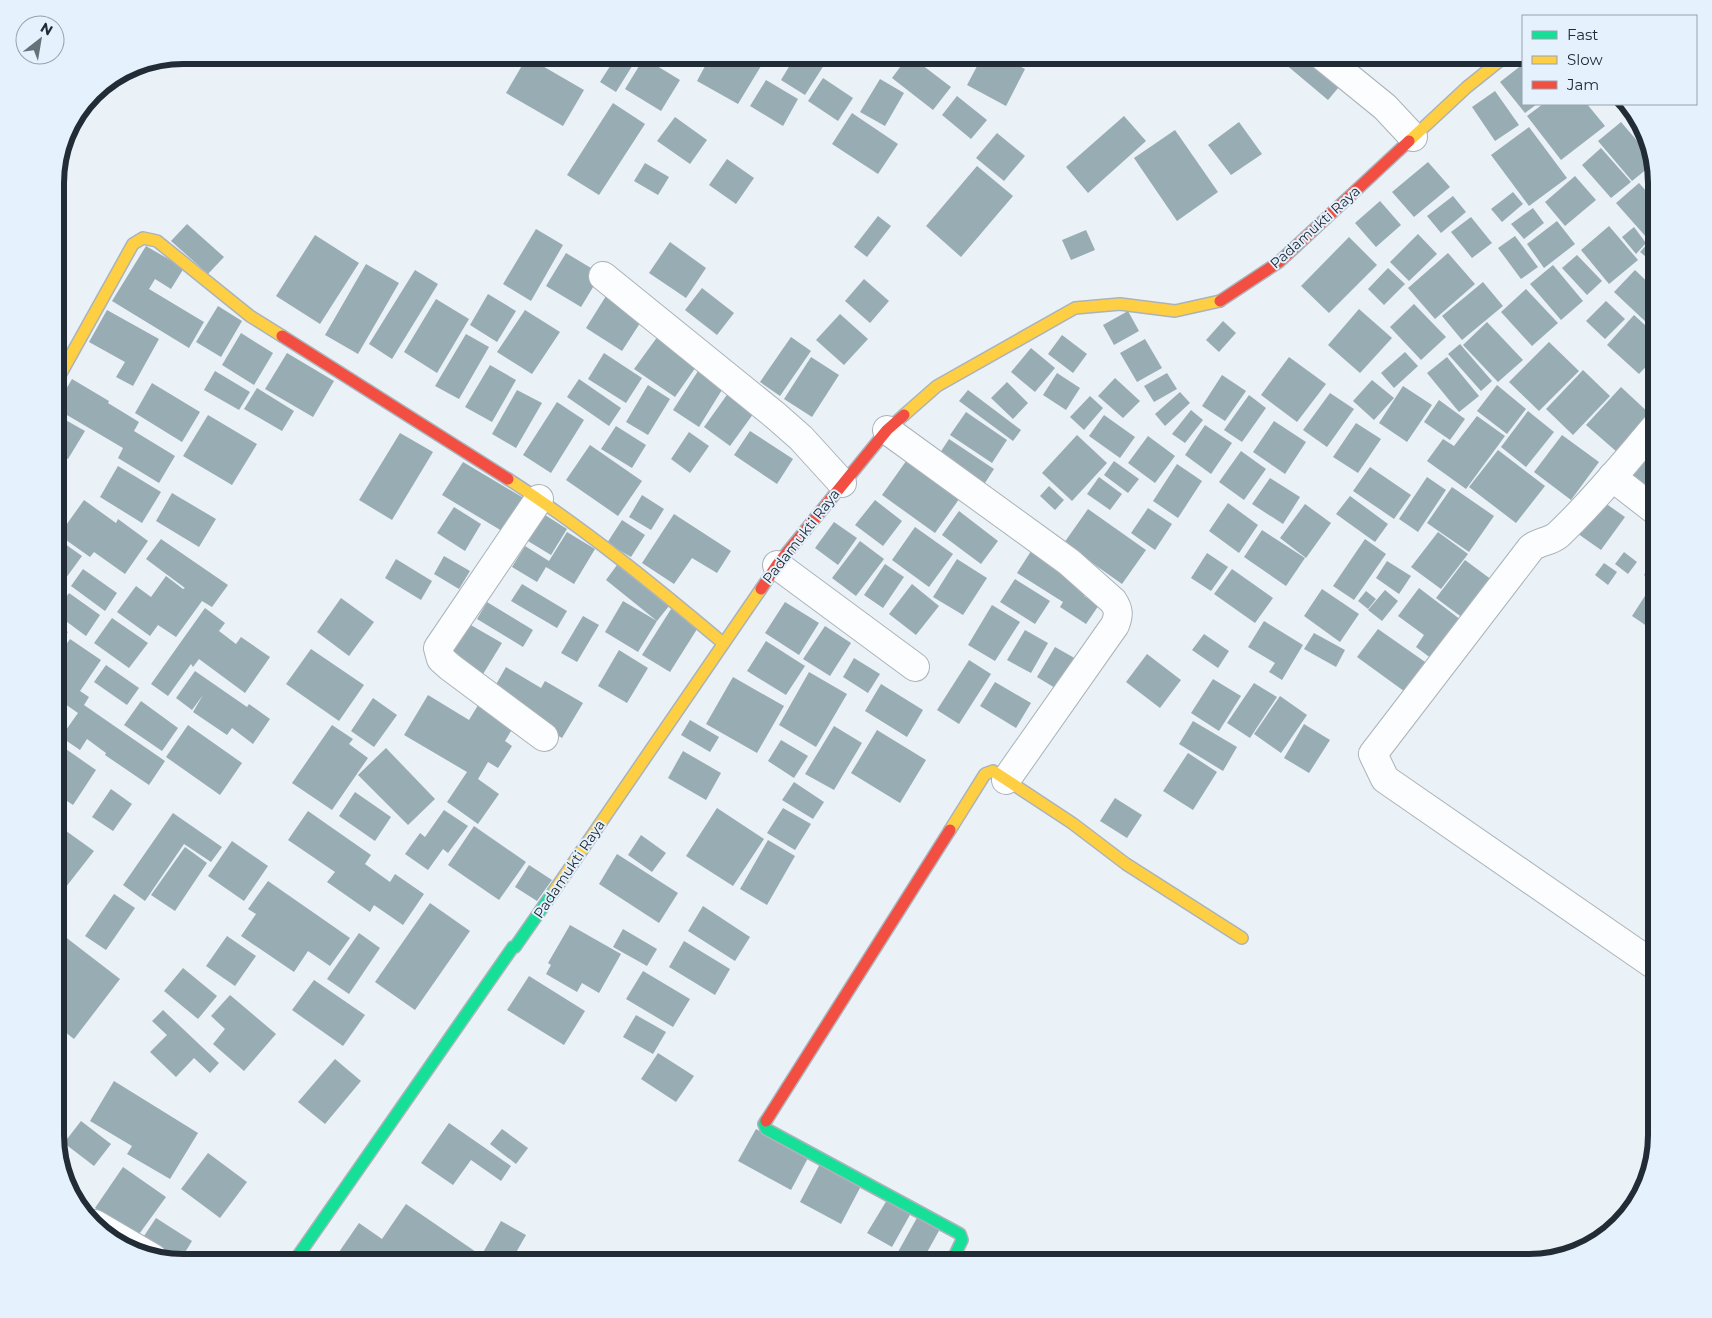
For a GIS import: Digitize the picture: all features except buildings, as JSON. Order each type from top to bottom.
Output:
[{"type":"street","points":[[1332,64],[1400,122]]},
{"type":"street","name":"Padamukti Raya","points":[[299,1254],[516,946],[777,565],[887,430],[937,386],[1075,308],[1120,304],[1175,311],[1219,302],[1279,262],[1400,122],[1467,87],[1496,64]]},
{"type":"street","points":[[64,367],[133,244],[143,238],[157,241],[250,316],[539,499],[646,578],[723,643]]},
{"type":"street","points":[[603,276],[776,416],[801,438],[842,483]]},
{"type":"street","points":[[887,430],[1069,562],[1113,601],[1118,608],[1118,616],[1114,625],[1006,780]]},
{"type":"street","points":[[1648,435],[1557,536],[1540,542],[1531,548],[1372,754],[1385,779],[1648,961]]},
{"type":"street","points":[[1612,477],[1648,505]]},
{"type":"street","points":[[539,499],[438,648],[442,659],[450,667],[544,737]]},
{"type":"street","points":[[777,565],[916,668]]},
{"type":"street","points":[[955,1254],[962,1240],[960,1234],[766,1129],[764,1124],[985,774],[990,770],[1006,780],[1072,823],[1126,864],[1242,938]]},
{"type":"traffic: fast","points":[[299,1254],[554,891]]},
{"type":"traffic: fast","points":[[766,1121],[764,1124],[766,1129],[960,1234],[962,1240],[955,1254]]},
{"type":"traffic: slow","points":[[1409,141],[1467,87],[1496,64]]},
{"type":"traffic: slow","points":[[64,368],[133,244],[143,238],[157,241],[250,316],[282,336]]},
{"type":"traffic: slow","points":[[904,415],[937,386],[1075,308],[1120,304],[1175,311],[1220,301]]},
{"type":"traffic: slow","points":[[508,479],[564,517],[618,558],[723,643]]},
{"type":"traffic: slow","points":[[554,891],[761,589]]},
{"type":"traffic: slow","points":[[950,830],[985,774],[993,771],[1072,823],[1126,864],[1242,938]]},
{"type":"traffic: jam","points":[[1220,301],[1279,262],[1409,141]]},
{"type":"traffic: jam","points":[[282,336],[508,479]]},
{"type":"traffic: jam","points":[[761,589],[777,565],[887,430],[904,415]]},
{"type":"traffic: jam","points":[[766,1121],[950,830]]}]
